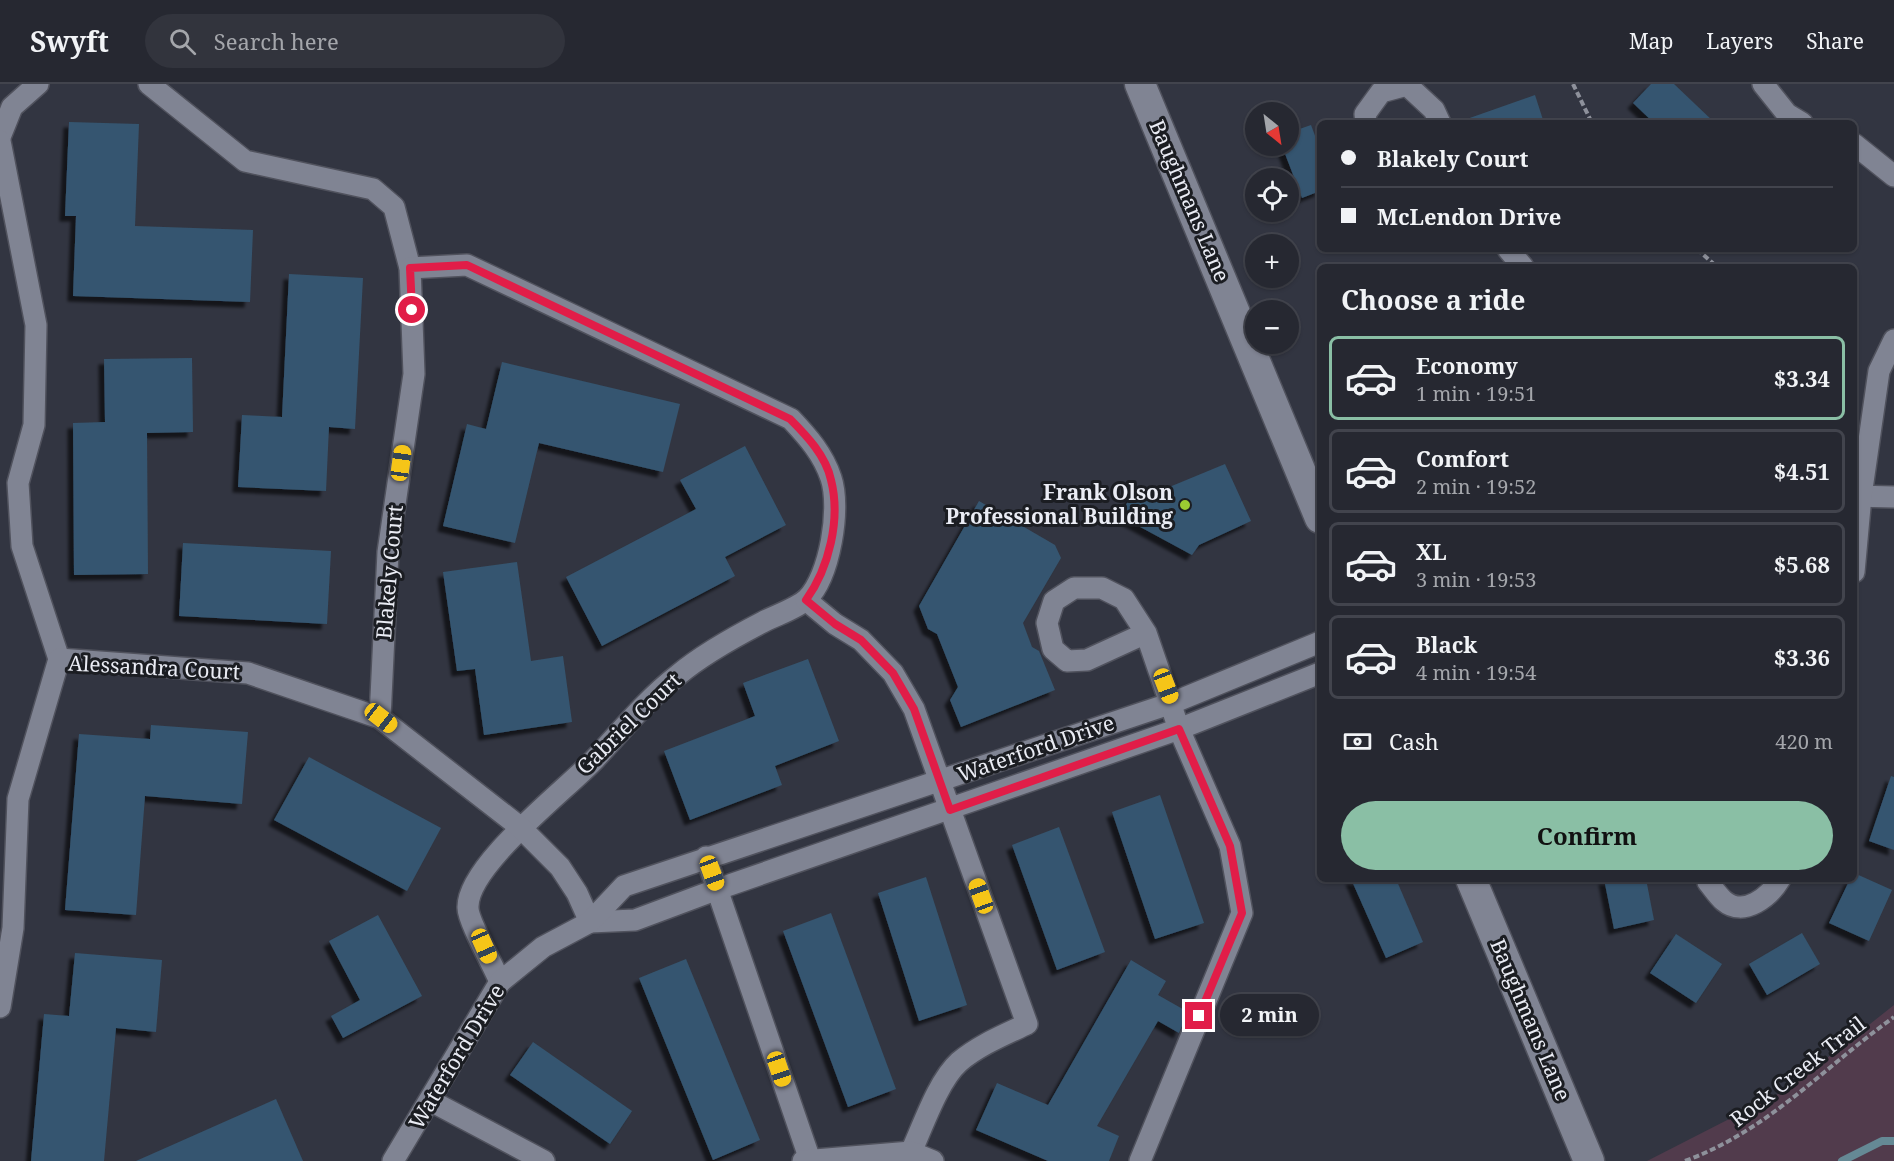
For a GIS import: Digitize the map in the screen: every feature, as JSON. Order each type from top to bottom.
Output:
[{"type":"main road","name":"Baughmans Lane","points":[[1140,84],[1317,511]]},
{"type":"main road","name":"Baughmans Lane","points":[[1471,882],[1589,1161]]},
{"type":"street","points":[[38,84],[12,107],[0,139],[36,325],[34,425],[18,483],[22,546],[59,659]]},
{"type":"street","name":"Blakely Court","points":[[149,84],[245,161],[373,189],[394,207],[410,268],[414,374],[388,552],[381,718]]},
{"type":"street","points":[[1763,84],[1787,114],[1797,120]]},
{"type":"street","points":[[1366,120],[1365,114],[1381,92],[1407,86],[1434,110],[1439,120]]},
{"type":"street","points":[[1857,146],[1894,176]]},
{"type":"street","points":[[1510,252],[1520,264]]},
{"type":"street","points":[[410,268],[467,265],[790,419],[814,443],[831,479],[834,519],[825,564],[818,584],[806,600],[835,624],[861,640],[893,673],[914,709],[942,781],[950,810],[1028,1024],[986,1044],[957,1063],[943,1085],[911,1152]]},
{"type":"street","points":[[1857,515],[1858,496],[1879,371],[1894,340]]},
{"type":"street","points":[[1858,496],[1894,497]]},
{"type":"street","points":[[1140,1161],[1242,913],[1230,846],[1179,729],[1172,703],[1146,633],[1124,599],[1102,588],[1074,588],[1054,601],[1047,623],[1053,649],[1067,661],[1087,660],[1146,633]]},
{"type":"street","name":"Gabriel Court","points":[[520,827],[594,761],[643,707],[678,674],[736,636],[806,600]]},
{"type":"street","name":"Waterford Drive","points":[[393,1161],[431,1101],[500,982],[543,948],[590,922],[624,886],[706,856],[942,781],[1172,703],[1317,643]]},
{"type":"street","name":"Alessandra Court","points":[[0,1007],[13,928],[18,799],[59,659],[248,673],[381,718],[520,827],[560,867],[577,893],[590,922]]},
{"type":"street","name":"Waterford Drive","points":[[590,922],[635,920],[1179,729],[1317,674]]},
{"type":"street","points":[[500,982],[467,909],[471,888],[520,827]]},
{"type":"street","points":[[706,856],[806,1160],[911,1152],[933,1161]]},
{"type":"street","points":[[1708,882],[1725,903],[1746,907],[1770,894],[1778,882]]},
{"type":"street","points":[[431,1101],[544,1161]]},
{"type":"path","points":[[1573,84],[1591,120]]},
{"type":"path","points":[[1700,252],[1714,264]]},
{"type":"path","name":"Rock Creek Trail","points":[[1685,1161],[1730,1143],[1790,1102],[1894,1017]]},
{"type":"shaded area","points":[[1894,1005],[1894,1161],[1647,1161],[1788,1089]]},
{"type":"building","points":[[1651,84],[1674,84],[1712,120],[1651,120],[1633,103]]},
{"type":"building","points":[[1535,95],[1543,120],[1464,120]]},
{"type":"building","points":[[69,122],[139,124],[135,226],[253,230],[250,302],[73,296],[76,216],[65,216]]},
{"type":"building","points":[[1311,125],[1317,141],[1317,192],[1302,198],[1299,190],[1299,168],[1290,168],[1286,156],[1299,156],[1299,129]]},
{"type":"building","points":[[289,274],[363,278],[355,429],[329,427],[326,491],[238,487],[242,415],[282,417]]},
{"type":"building","points":[[192,358],[193,432],[147,433],[148,574],[74,575],[73,423],[105,422],[104,359]]},
{"type":"building","points":[[502,362],[680,404],[663,472],[539,443],[515,543],[443,526],[467,424],[486,429]]},
{"type":"building","points":[[745,446],[786,525],[725,557],[735,576],[602,646],[566,577],[696,509],[680,480]]},
{"type":"building","name":"Frank Olson Professional Building","points":[[1225,464],[1251,521],[1199,545],[1192,555],[1120,516],[1135,488],[1150,495]]},
{"type":"building","points":[[979,501],[1055,545],[1061,558],[1023,623],[1032,647],[1039,651],[1055,690],[961,727],[950,700],[958,687],[937,634],[928,629],[919,606]]},
{"type":"building","points":[[183,543],[331,551],[327,624],[179,616]]},
{"type":"building","points":[[517,562],[531,661],[563,656],[572,722],[484,735],[475,669],[457,671],[443,572]]},
{"type":"building","points":[[808,659],[839,741],[775,766],[782,785],[690,820],[664,751],[755,716],[743,683]]},
{"type":"building","points":[[151,725],[248,732],[242,804],[145,796],[136,915],[65,910],[79,734],[150,739]]},
{"type":"building","points":[[309,757],[441,828],[407,891],[274,820]]},
{"type":"building","points":[[1891,776],[1894,777],[1894,850],[1869,841]]},
{"type":"building","points":[[1160,795],[1204,923],[1155,939],[1112,812]]},
{"type":"building","points":[[1059,827],[1105,952],[1057,970],[1012,845]]},
{"type":"building","points":[[1857,874],[1892,890],[1869,941],[1829,923],[1849,882],[1857,882]]},
{"type":"building","points":[[926,877],[967,1005],[919,1021],[878,893]]},
{"type":"building","points":[[1352,882],[1397,882],[1423,942],[1386,958]]},
{"type":"building","points":[[1605,882],[1647,882],[1654,920],[1614,929]]},
{"type":"building","points":[[831,913],[896,1089],[848,1107],[783,931]]},
{"type":"building","points":[[378,915],[422,996],[343,1038],[331,1016],[360,1000],[329,941]]},
{"type":"building","points":[[1802,933],[1820,964],[1767,995],[1749,964]]},
{"type":"building","points":[[1676,934],[1722,964],[1696,1003],[1650,973]]},
{"type":"building","points":[[75,953],[162,960],[156,1032],[116,1028],[104,1161],[31,1161],[44,1014],[69,1016]]},
{"type":"building","points":[[686,959],[760,1140],[713,1160],[639,978]]},
{"type":"building","points":[[1131,960],[1166,981],[1158,995],[1188,1012],[1179,1033],[1158,1021],[1097,1126],[1119,1136],[1109,1161],[1048,1161],[976,1130],[997,1083],[1048,1105]]},
{"type":"building","points":[[533,1042],[632,1111],[610,1144],[510,1075]]},
{"type":"building","points":[[276,1099],[303,1161],[136,1161]]},
{"type":"waterway","points":[[1842,1161],[1882,1141],[1894,1141]]},
{"type":"place","name":"Frank Olson Professional Building","points":[[1185,505]]},
{"type":"route","points":[[412,310],[410,268],[467,265],[790,419],[814,443],[831,479],[834,519],[825,564],[818,584],[806,600],[835,624],[861,640],[893,673],[914,709],[942,781],[950,810],[1179,729],[1230,846],[1242,913],[1199,1016]]}]
